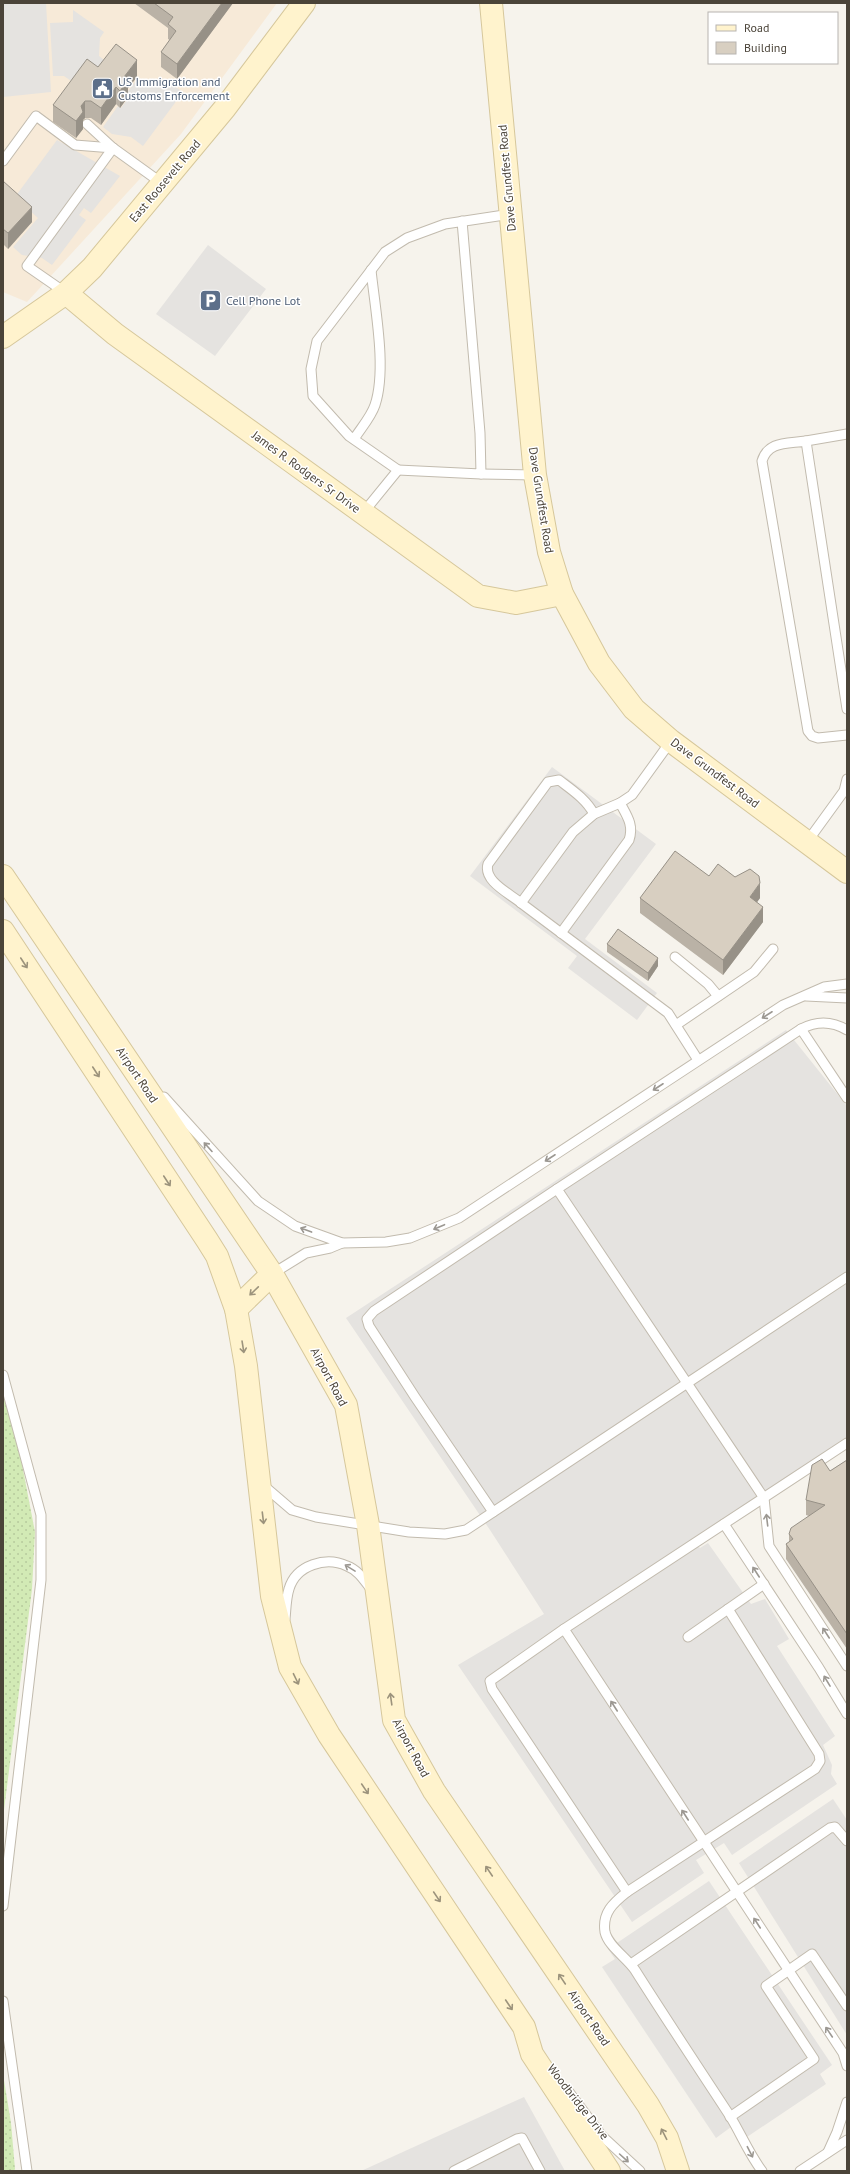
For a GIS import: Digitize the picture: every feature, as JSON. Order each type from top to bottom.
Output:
[{"type":"main road","name":"East Roosevelt Road","points":[[3,340],[9,332],[66,293],[92,268],[225,108],[304,3]]},
{"type":"main road","name":"Dave Grundfest Road","points":[[491,3],[535,475],[548,552],[562,594],[599,663],[634,709],[671,741],[847,872]]},
{"type":"main road","name":"James R. Rodgers Sr Drive","points":[[66,293],[115,334],[478,596],[516,603],[562,594]]},
{"type":"main road","name":"Airport Road","points":[[3,876],[272,1274],[346,1405],[368,1525],[394,1720],[434,1791],[648,2105],[666,2138],[678,2171]]},
{"type":"main road","points":[[3,931],[217,1256],[236,1309],[246,1366],[272,1596],[282,1643],[290,1667],[329,1735],[524,2027],[532,2054],[609,2171]]},
{"type":"main road","points":[[236,1309],[272,1274]]},
{"type":"lane","points":[[3,161],[36,116],[75,145],[113,148]]},
{"type":"lane","points":[[87,124],[113,148],[163,184]]},
{"type":"lane","points":[[66,293],[27,266],[113,148]]},
{"type":"lane","points":[[510,214],[445,224],[407,238],[385,252],[317,341],[311,369],[313,396],[354,439],[398,470],[535,475]]},
{"type":"lane","points":[[462,221],[480,433],[481,474]]},
{"type":"lane","points":[[354,439],[374,407],[379,391],[380,359],[371,270]]},
{"type":"lane","points":[[847,434],[772,446],[764,452],[762,461],[808,731],[812,736],[818,738],[847,735]]},
{"type":"lane","points":[[806,441],[847,708]]},
{"type":"lane","points":[[363,514],[398,470]]},
{"type":"lane","points":[[837,643],[847,642]]},
{"type":"lane","points":[[521,903],[573,832],[594,814],[620,803],[632,795],[671,741]]},
{"type":"lane","points":[[807,842],[844,791],[847,778]]},
{"type":"lane","points":[[594,814],[590,806],[577,793],[559,780],[548,782],[486,868],[492,880],[668,1013],[698,1060]]},
{"type":"lane","points":[[561,933],[629,840],[632,832],[631,824],[620,803]]},
{"type":"lane","points":[[676,1025],[754,972],[773,949]]},
{"type":"lane","points":[[675,957],[708,984],[718,996]]},
{"type":"lane","points":[[111,1036],[258,1202],[295,1226],[342,1243],[386,1242],[410,1238],[458,1218],[783,1005],[800,996],[824,987],[847,984]]},
{"type":"lane","points":[[800,996],[833,996],[847,998]]},
{"type":"lane","points":[[493,1512],[415,1397],[367,1319],[374,1311],[801,1029],[810,1024],[831,1023],[847,1030]]},
{"type":"lane","points":[[801,1029],[847,1098]]},
{"type":"lane","points":[[557,1189],[764,1498],[769,1546],[847,1666]]},
{"type":"lane","points":[[272,1274],[306,1253],[330,1248],[342,1243]]},
{"type":"lane","points":[[258,1480],[273,1496],[292,1510],[316,1517],[409,1532],[445,1534],[466,1530],[847,1277]]},
{"type":"lane","points":[[3,1375],[41,1515],[41,1580],[3,1906]]},
{"type":"lane","points":[[626,1892],[492,1689],[490,1681],[564,1629],[847,1443]]},
{"type":"lane","points":[[724,1524],[847,1714]]},
{"type":"lane","points":[[282,1643],[289,1589],[295,1578],[308,1566],[323,1562],[336,1562],[348,1566],[360,1575],[377,1596]]},
{"type":"lane","points":[[688,1636],[764,1584]]},
{"type":"lane","points":[[728,1609],[819,1754],[820,1762],[815,1769],[626,1892],[608,1909],[604,1926],[610,1941],[631,1964],[739,2131],[762,2171]]},
{"type":"lane","points":[[564,1629],[843,2053],[847,2066]]},
{"type":"lane","points":[[631,1964],[830,1828],[835,1827],[841,1832],[847,1841]]},
{"type":"lane","points":[[730,2117],[814,2058],[766,1986],[812,1954],[847,2006]]},
{"type":"lane","points":[[3,2001],[26,2171]]},
{"type":"lane","name":"Woodbridge Drive","points":[[524,2027],[552,2070],[602,2136],[640,2171]]},
{"type":"lane","points":[[827,2153],[837,2132],[847,2102]]},
{"type":"lane","points":[[454,2171],[517,2139],[522,2138],[540,2171]]},
{"type":"lane","points":[[800,2171],[847,2140]]},
{"type":"shaded area","points":[[3,3],[277,3],[181,134],[27,302],[3,292]]},
{"type":"shaded area","points":[[3,3],[46,3],[51,92],[3,97]]},
{"type":"shaded area","points":[[73,10],[104,32],[100,38],[99,56],[108,63],[77,85],[64,76],[53,76],[50,23],[73,22]]},
{"type":"shaded area","points":[[138,78],[151,86],[171,84],[183,92],[143,146],[131,137],[112,134],[103,127],[118,106],[121,108],[129,97],[126,94]]},
{"type":"shaded area","points":[[57,140],[120,176],[91,213],[84,208],[79,215],[86,220],[52,265],[42,258],[22,255],[13,247],[38,218],[15,197]]},
{"type":"shaded area","name":"Cell Phone Lot","points":[[208,245],[266,289],[215,356],[156,314]]},
{"type":"shaded area","points":[[552,767],[656,844],[585,939],[657,993],[637,1020],[568,968],[577,956],[470,876]]},
{"type":"shaded area","points":[[786,1030],[847,1106],[847,1448],[697,1545],[700,1548],[708,1543],[751,1604],[765,1599],[789,1639],[777,1646],[835,1736],[823,1745],[832,1765],[831,1774],[837,1784],[732,1855],[724,1843],[696,1860],[704,1873],[632,1922],[458,1665],[544,1614],[490,1530],[346,1318]]},
{"type":"shaded area","points":[[833,1799],[847,1820],[847,2035],[739,1863]]},
{"type":"shaded area","points":[[709,1881],[832,2065],[820,2074],[826,2084],[741,2141],[731,2127],[716,2138],[602,1967],[615,1959],[608,1949]]},
{"type":"shaded area","points":[[524,2097],[565,2171],[361,2171]]},
{"type":"green space","points":[[3,1394],[20,1454],[35,1532],[32,1589],[3,1818]]},
{"type":"green space","points":[[3,2074],[11,2123],[14,2171],[3,2171]]},
{"type":"building","points":[[154,3],[222,3],[177,64],[161,52],[176,31],[168,24],[173,17]]},
{"type":"building","points":[[116,44],[137,60],[124,77],[128,80],[120,91],[116,87],[101,108],[91,101],[85,101],[81,106],[83,112],[76,121],[53,105],[87,59],[98,67]]},
{"type":"building","points":[[3,181],[32,207],[8,233],[3,229]]},
{"type":"building","points":[[675,851],[709,876],[718,864],[735,877],[750,869],[759,876],[760,883],[750,897],[763,907],[723,960],[640,898]]},
{"type":"building","points":[[618,929],[658,958],[648,973],[607,944]]},
{"type":"building","points":[[822,1459],[830,1471],[847,1460],[847,1634],[786,1544],[793,1539],[789,1534],[791,1528],[825,1505],[806,1500],[812,1465]]},
{"type":"place","name":"US Immigration and Customs Enforcement","points":[[103,89]]},
{"type":"place","name":"Cell Phone Lot","points":[[211,301]]}]
